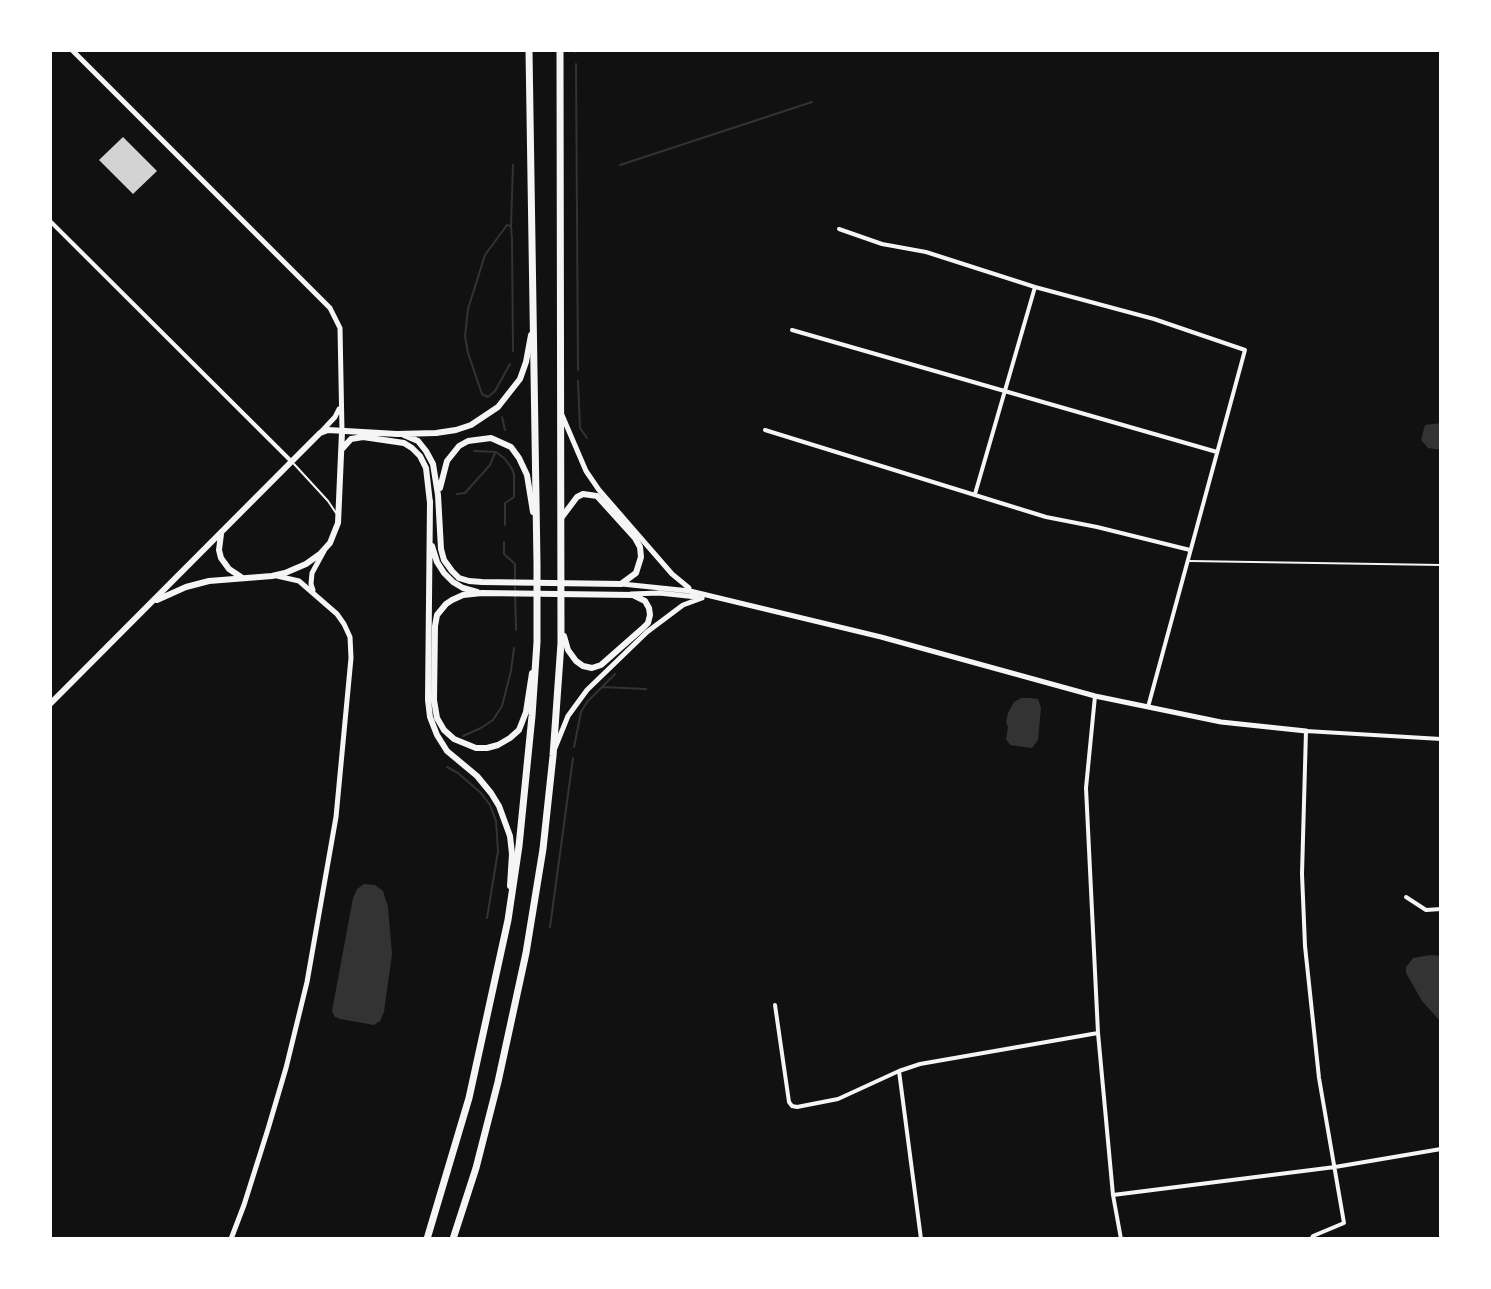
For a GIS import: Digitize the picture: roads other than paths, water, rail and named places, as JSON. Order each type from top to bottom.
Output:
[{"type":"highway","points":[[427,1239],[469,1098],[508,920],[526,780],[537,642],[529,50]]},
{"type":"highway","points":[[453,1239],[476,1168],[498,1082],[526,953],[543,849],[553,756],[561,643],[560,50]]},
{"type":"main road","points":[[50,704],[317,436],[328,430],[397,434],[456,430],[471,425],[498,407],[520,379],[526,362],[531,337],[533,283]]},
{"type":"main road","points":[[145,608],[168,594],[197,584],[272,576],[297,569],[326,548],[338,523],[342,432]]},
{"type":"main road","points":[[397,434],[418,441],[433,464],[441,549],[444,560],[459,578],[521,583],[621,584],[636,573],[640,565],[640,547],[604,501],[597,496],[583,494],[572,502],[561,517]]},
{"type":"main road","points":[[342,449],[351,439],[363,437],[404,443],[420,456],[426,468],[437,562],[453,582],[482,593]]},
{"type":"main road","points":[[438,495],[447,461],[459,446],[479,438],[491,438],[511,447],[527,475],[532,498],[537,564]]},
{"type":"main road","points":[[430,501],[430,717],[447,751],[477,776],[491,793],[506,821],[512,854],[508,920]]},
{"type":"main road","points":[[226,528],[219,542],[221,558],[229,569],[249,578]]},
{"type":"main road","points":[[537,642],[526,712],[519,730],[498,745],[487,748],[476,748],[454,739],[444,730],[437,718],[434,700],[435,626],[437,615],[446,604],[463,595],[482,593],[633,595],[645,601],[650,615],[648,623],[601,665],[592,668],[576,661],[568,650],[561,612]]},
{"type":"street","points":[[72,50],[330,308],[340,328],[342,432]]},
{"type":"street","points":[[50,221],[291,461]]},
{"type":"street","points":[[839,229],[882,244],[926,252],[1035,287],[1154,319],[1245,350],[1148,707]]},
{"type":"street","points":[[975,494],[1035,287]]},
{"type":"street","points":[[792,330],[1217,452]]},
{"type":"street","points":[[317,436],[335,417],[341,404]]},
{"type":"street","points":[[561,412],[586,471],[599,490],[672,574],[701,596]]},
{"type":"street","points":[[765,430],[1046,517],[1190,550]]},
{"type":"street","points":[[316,594],[311,580],[326,548]]},
{"type":"street","points":[[231,1239],[268,1129],[299,1016],[336,817],[349,694],[351,646],[343,621],[316,594],[292,578],[272,576]]},
{"type":"street","points":[[621,584],[681,589],[701,596]]},
{"type":"street","points":[[621,595],[659,593],[722,599],[881,637],[1095,696],[1221,722],[1306,731],[1441,739]]},
{"type":"street","points":[[553,756],[561,729],[587,690],[647,632],[683,605],[701,596]]},
{"type":"street","points":[[1095,696],[1086,788],[1098,1033],[1113,1195],[1121,1239]]},
{"type":"street","points":[[1306,731],[1302,874],[1305,946],[1319,1078],[1344,1223],[1311,1239]]},
{"type":"street","points":[[1406,897],[1426,910],[1441,909]]},
{"type":"street","points":[[775,1005],[789,1102],[797,1107],[838,1099],[899,1071],[935,1061],[1098,1033]]},
{"type":"street","points":[[899,1071],[921,1239]]},
{"type":"street","points":[[1113,1195],[1335,1167],[1441,1149]]},
{"type":"lane","points":[[291,461],[328,501],[337,514],[338,523]]},
{"type":"lane","points":[[1187,561],[1441,565]]},
{"type":"waterway","points":[[576,64],[578,370]]},
{"type":"waterway","points":[[620,165],[812,102]]},
{"type":"waterway","points":[[513,165],[513,351]]},
{"type":"waterway","points":[[510,364],[495,391],[488,397],[482,394],[465,336],[468,309],[485,255],[507,225],[511,226]]},
{"type":"waterway","points":[[578,381],[580,428],[587,438]]},
{"type":"waterway","points":[[502,417],[505,430]]},
{"type":"waterway","points":[[474,451],[496,452],[514,474],[514,497],[505,503],[505,525]]},
{"type":"waterway","points":[[457,494],[465,493],[490,465],[495,453]]},
{"type":"waterway","points":[[504,542],[504,554],[515,564],[515,580]]},
{"type":"waterway","points":[[515,587],[516,630]]},
{"type":"waterway","points":[[463,736],[493,720],[502,706],[514,648]]},
{"type":"waterway","points":[[574,747],[581,712],[615,674]]},
{"type":"waterway","points":[[602,687],[646,689]]},
{"type":"waterway","points":[[550,927],[573,758]]},
{"type":"waterway","points":[[447,767],[481,793],[496,821],[498,851],[487,918]]}]
